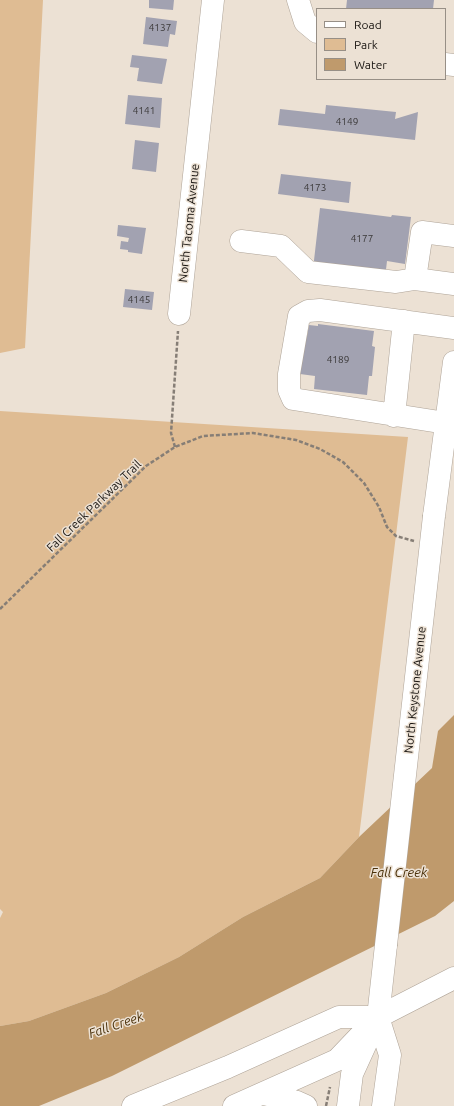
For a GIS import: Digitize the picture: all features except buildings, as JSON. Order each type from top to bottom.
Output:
[{"type":"main road","name":"North Tacoma Avenue","points":[[179,314],[213,0]]},
{"type":"main road","points":[[298,0],[305,22],[316,31]]},
{"type":"main road","points":[[415,278],[422,232],[454,236]]},
{"type":"main road","points":[[242,241],[281,246],[308,272],[396,282],[415,278],[454,284]]},
{"type":"main road","points":[[446,423],[293,400],[289,390],[289,374],[299,316],[308,311],[320,310],[454,328]]},
{"type":"main road","points":[[394,416],[404,321]]},
{"type":"main road","name":"North Keystone Avenue","points":[[348,1106],[352,1074],[378,1017],[434,516],[454,362]]},
{"type":"main road","points":[[234,1106],[264,1094],[337,1060],[378,1017],[454,978]]},
{"type":"main road","points":[[134,1106],[228,1067],[339,1017],[378,1017]]},
{"type":"main road","name":"North Keystone Avenue","points":[[378,1017],[390,1055],[383,1106]]},
{"type":"main road","points":[[264,1094],[297,1102],[306,1106]]},
{"type":"path","points":[[175,447],[171,433],[179,314]]},
{"type":"path","name":"Fall Creek Parkway Trail","points":[[0,609],[146,466],[175,447],[203,436],[253,433],[296,440],[320,449],[343,462],[364,483],[379,507],[387,527],[396,536],[416,542]]},
{"type":"path","points":[[326,1106],[330,1084]]},
{"type":"green space","points":[[0,0],[43,0],[25,348],[0,353]]},
{"type":"green space","points":[[0,411],[408,437],[359,837],[320,878],[243,917],[179,957],[106,993],[29,1021],[0,1026],[0,918],[3,912],[0,909]]},
{"type":"water","name":"Fall Creek","points":[[454,715],[454,901],[435,916],[112,1076],[39,1106],[0,1106],[0,1026],[29,1021],[106,993],[179,957],[243,917],[320,878],[359,837],[432,768],[438,731]]}]
